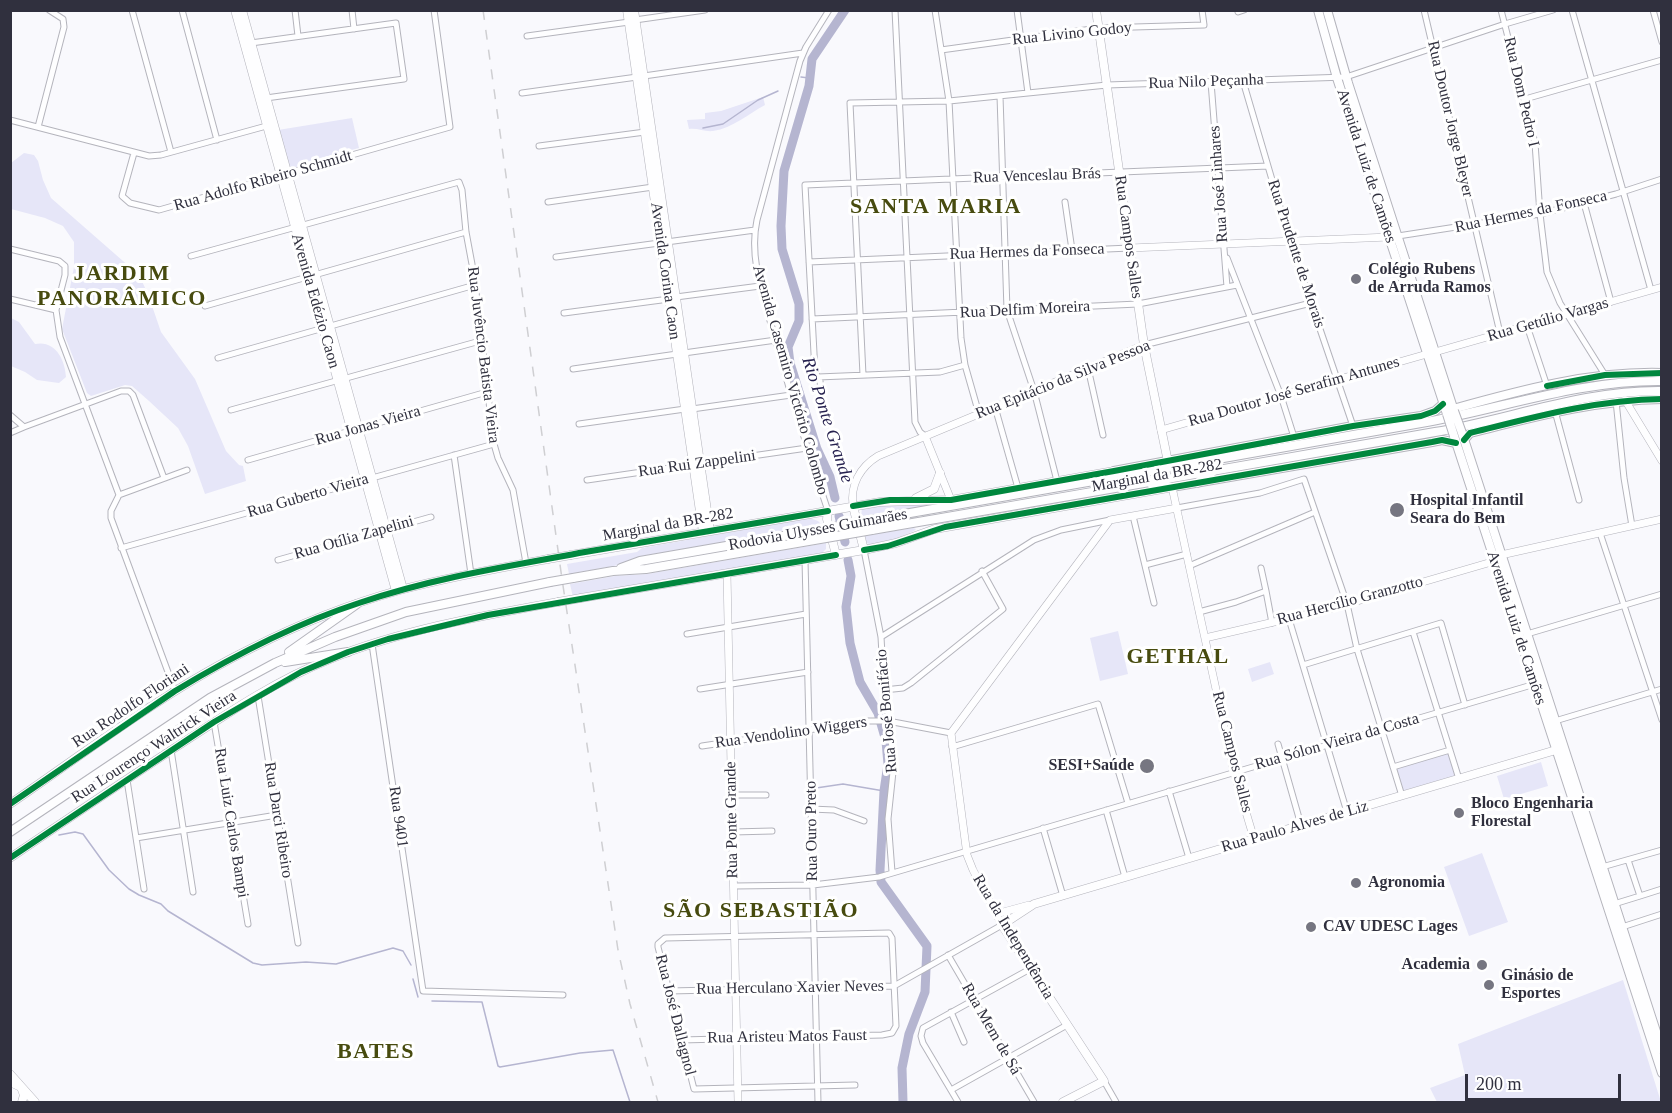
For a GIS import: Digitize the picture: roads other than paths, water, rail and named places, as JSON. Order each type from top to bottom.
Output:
[{"type":"main road","name":"Avenida Edézio Caon","points":[[234,10],[270,125],[399,590]]},
{"type":"main road","name":"Avenida Edézio Caon","points":[[242,10],[266,98],[270,125]]},
{"type":"main road","name":"Avenida Corina Caon","points":[[627,10],[632,21],[707,531]]},
{"type":"main road","name":"Avenida Corina Caon","points":[[632,21],[634,10]]},
{"type":"main road","name":"Rua Campos Salles","points":[[1096,10],[1144,345],[1168,462]]},
{"type":"main road","name":"Avenida Luiz de Camões","points":[[1318,10],[1452,411],[1485,530],[1527,634],[1622,927],[1662,1073]]},
{"type":"main road","name":"Avenida Luiz de Camões","points":[[1327,10],[1342,78]]},
{"type":"main road","name":"Avenida Corina Caon","points":[[640,76],[653,188],[664,242]]},
{"type":"main road","name":"Avenida Luiz de Camões","points":[[1431,353],[1443,404],[1452,411]]},
{"type":"main road","points":[[1452,411],[1547,386],[1605,375],[1661,374]]},
{"type":"main road","name":"Rodovia Ulysses Guimarães","points":[[613,571],[640,561],[1452,417],[1583,387],[1661,374]]},
{"type":"main road","name":"Rodovia Ulysses Guimarães","points":[[10,831],[194,708],[251,674],[326,640],[406,612],[613,571],[646,569],[1455,429],[1588,396],[1662,391]]},
{"type":"main road","name":"Marginal da BR-282","points":[[558,602],[864,550],[896,543],[935,529],[1459,438],[1470,433],[1555,411],[1621,401],[1662,399]]},
{"type":"main road","name":"Marginal da BR-282","points":[[548,559],[852,506],[911,500],[951,500],[1168,462],[1353,426],[1421,416],[1435,411],[1443,404]]},
{"type":"main road","name":"Avenida Luiz de Camões","points":[[1459,438],[1498,546],[1498,558],[1507,599],[1623,954],[1662,1050]]},
{"type":"main road","points":[[1189,457],[1221,458]]},
{"type":"main road","points":[[1085,482],[1114,471]]},
{"type":"main road","points":[[1197,483],[1215,471]]},
{"type":"main road","points":[[911,500],[934,489],[940,473]]},
{"type":"main road","points":[[1143,483],[1172,488]]},
{"type":"main road","points":[[852,506],[864,550]]},
{"type":"main road","points":[[828,511],[827,519],[836,555]]},
{"type":"main road","points":[[1485,530],[1498,546]]},
{"type":"main road","name":"Rua Rodolfo Floriani","points":[[10,804],[175,691],[251,648],[357,604],[399,590],[548,559]]},
{"type":"main road","name":"Rua Lourenço Waltrick Vieira","points":[[10,858],[214,722],[319,663],[372,644],[488,615],[558,602]]},
{"type":"main road","points":[[274,663],[357,604]]},
{"type":"main road","points":[[251,674],[306,657],[348,652]]},
{"type":"main road","points":[[1554,718],[1551,722],[1558,743],[1556,750]]},
{"type":"main road","name":"Rua Paulo Alves de Liz","points":[[1002,925],[1034,904],[1556,750]]},
{"type":"main road","name":"Rua da Independência","points":[[1002,925],[1104,1081]]},
{"type":"main road","points":[[1623,954],[1627,959],[1632,958]]},
{"type":"main road","points":[[10,1074],[35,1102]]},
{"type":"main road","points":[[1063,1102],[1104,1081]]},
{"type":"main road","points":[[10,1082],[21,1087],[24,1095],[22,1102]]},
{"type":"street","points":[[38,127],[65,22],[49,10]]},
{"type":"street","points":[[132,10],[171,152]]},
{"type":"street","points":[[182,10],[218,140]]},
{"type":"street","points":[[295,10],[298,36]]},
{"type":"street","points":[[352,10],[354,29]]},
{"type":"street","name":"Rua Adolfo Ribeiro Schmidt","points":[[134,153],[122,196],[126,201],[154,209],[165,209],[450,127],[434,10]]},
{"type":"street","points":[[527,36],[705,10]]},
{"type":"street","name":"Avenida Casemiro Victório Colombo","points":[[828,511],[807,448],[760,286],[755,256],[755,230],[803,53],[829,10]]},
{"type":"street","points":[[895,10],[915,422],[925,436],[951,500]]},
{"type":"street","points":[[935,10],[949,101],[965,365],[979,414]]},
{"type":"street","points":[[1017,10],[1028,93]]},
{"type":"street","name":"Rua Livino Godoy","points":[[941,50],[1099,28],[1204,25],[1202,10]]},
{"type":"street","points":[[1238,12],[1244,10]]},
{"type":"street","name":"Rua Doutor Jorge Bleyer","points":[[1424,10],[1500,333]]},
{"type":"street","name":"Rua Dom Pedro I","points":[[1501,10],[1535,143],[1547,272],[1567,314],[1605,375]]},
{"type":"street","name":"Rua Nilo Peçanha","points":[[854,183],[850,103],[949,101],[1107,85],[1342,78],[1553,10]]},
{"type":"street","points":[[1572,10],[1651,290]]},
{"type":"street","points":[[1653,10],[1662,42]]},
{"type":"street","points":[[251,43],[396,23],[404,79],[266,98]]},
{"type":"street","points":[[522,93],[803,53]]},
{"type":"street","points":[[1525,99],[1662,60]]},
{"type":"street","name":"Rua Prudente de Morais","points":[[1243,81],[1290,241],[1353,426]]},
{"type":"street","name":"Rua José Linhares","points":[[1211,82],[1227,287]]},
{"type":"street","points":[[1000,96],[1008,310],[1034,391],[1058,481]]},
{"type":"street","points":[[10,120],[149,156],[270,125]]},
{"type":"street","points":[[539,146],[645,132]]},
{"type":"street","name":"Rua Venceslau Brás","points":[[809,262],[806,185],[1268,166]]},
{"type":"street","name":"Rua Hermes da Fonseca","points":[[809,262],[1072,250],[1224,247],[1290,241],[1393,237],[1540,214],[1584,203],[1662,178]]},
{"type":"street","name":"Rua Juvêncio Batista Vieira","points":[[298,226],[456,182],[462,185],[494,444],[513,490],[526,563]]},
{"type":"street","points":[[854,183],[863,375]]},
{"type":"street","points":[[548,202],[653,188]]},
{"type":"street","points":[[1065,202],[1072,250]]},
{"type":"street","points":[[1584,203],[1611,302]]},
{"type":"street","points":[[191,256],[298,226]]},
{"type":"street","points":[[556,257],[755,230]]},
{"type":"street","points":[[205,306],[466,232]]},
{"type":"street","points":[[1224,247],[1281,396],[1294,437]]},
{"type":"street","points":[[10,249],[59,261],[65,266],[65,275],[56,310],[60,337],[119,495]]},
{"type":"street","points":[[809,262],[816,372],[822,399]]},
{"type":"street","points":[[218,358],[475,285]]},
{"type":"street","name":"Rua Delfim Moreira","points":[[812,319],[1138,304],[1237,285]]},
{"type":"street","points":[[564,313],[760,286]]},
{"type":"street","name":"Rua Getúlio Vargas","points":[[1431,353],[1662,287]]},
{"type":"street","points":[[10,299],[56,310]]},
{"type":"street","name":"Rua Epitácio da Silva Pessoa","points":[[852,506],[851,496],[854,485],[870,461],[884,453],[1144,345],[1311,303]]},
{"type":"street","points":[[1527,326],[1547,386]]},
{"type":"street","points":[[231,410],[480,340]]},
{"type":"street","points":[[573,369],[776,340]]},
{"type":"street","name":"Rua Doutor José Serafim Antunes","points":[[1161,430],[1431,353]]},
{"type":"street","points":[[818,377],[940,372],[965,365]]},
{"type":"street","points":[[1088,368],[1103,435]]},
{"type":"street","points":[[10,433],[121,391],[132,393],[164,478]]},
{"type":"street","name":"Rua Jonas Vieira","points":[[248,460],[487,393]]},
{"type":"street","points":[[579,424],[791,394]]},
{"type":"street","points":[[1621,401],[1662,461]]},
{"type":"street","points":[[1621,401],[1624,478],[1632,526]]},
{"type":"street","points":[[995,407],[1018,488]]},
{"type":"street","points":[[1555,411],[1579,500]]},
{"type":"street","points":[[10,415],[24,427]]},
{"type":"street","name":"Rua Guberto Vieira","points":[[121,548],[494,444]]},
{"type":"street","name":"Rua Rui Zappelini","points":[[587,480],[807,448]]},
{"type":"street","points":[[454,455],[471,574]]},
{"type":"street","points":[[175,691],[121,548],[111,518],[111,511],[119,495],[187,470]]},
{"type":"street","points":[[881,637],[1020,547],[1047,534],[1110,520],[1260,493],[1304,478],[1347,604],[1357,649],[1402,796]]},
{"type":"street","name":"Rua Campos Salles","points":[[1172,488],[1234,772],[1254,839]]},
{"type":"street","points":[[1190,566],[1315,512]]},
{"type":"street","points":[[1133,516],[1154,603]]},
{"type":"street","name":"Rua Otília Zapelini","points":[[278,560],[431,517]]},
{"type":"street","name":"Rua Hercílio Granzotto","points":[[1205,638],[1289,620],[1498,558],[1662,519]]},
{"type":"street","points":[[951,733],[1110,520]]},
{"type":"street","points":[[1600,533],[1662,720]]},
{"type":"street","name":"Rua José Bonifácio","points":[[864,550],[881,637],[883,721],[891,731],[893,755],[888,819],[892,872]]},
{"type":"street","points":[[1145,565],[1187,554]]},
{"type":"street","name":"Rua Ouro Preto","points":[[805,560],[818,1102]]},
{"type":"street","points":[[1261,568],[1272,623]]},
{"type":"street","points":[[884,690],[903,688],[1003,609],[982,571]]},
{"type":"street","name":"Rua Ponte Grande","points":[[727,574],[738,1102]]},
{"type":"street","points":[[1200,612],[1266,591]]},
{"type":"street","points":[[1527,634],[1662,594]]},
{"type":"street","points":[[687,634],[806,614]]},
{"type":"street","points":[[1289,620],[1347,812]]},
{"type":"street","points":[[1303,665],[1441,623],[1465,705]]},
{"type":"street","points":[[1413,632],[1459,779]]},
{"type":"street","name":"Rua 9401","points":[[372,644],[423,991],[563,995]]},
{"type":"street","points":[[700,690],[808,672]]},
{"type":"street","name":"Rua Sólon Vieira da Costa","points":[[734,886],[813,885],[882,876],[1535,684]]},
{"type":"street","points":[[1554,718],[1662,689]]},
{"type":"street","name":"Rua Darci Ribeiro","points":[[258,696],[298,943]]},
{"type":"street","points":[[952,747],[1098,704],[1128,803]]},
{"type":"street","name":"Rua Vendolino Wiggers","points":[[702,746],[857,721],[883,721],[951,733]]},
{"type":"street","name":"Rua Luiz Carlos Bampi","points":[[214,722],[248,924]]},
{"type":"street","name":"Rua da Independência","points":[[951,733],[966,850],[973,870],[1002,925]]},
{"type":"street","points":[[1278,744],[1301,825]]},
{"type":"street","points":[[171,750],[193,892]]},
{"type":"street","points":[[1393,767],[1450,750]]},
{"type":"street","points":[[127,780],[144,890]]},
{"type":"street","points":[[1169,791],[1189,858]]},
{"type":"street","points":[[732,795],[766,795]]},
{"type":"street","points":[[811,810],[834,810],[864,820]]},
{"type":"street","points":[[1106,810],[1125,877]]},
{"type":"street","points":[[136,838],[277,815]]},
{"type":"street","points":[[1043,828],[1063,896]]},
{"type":"street","points":[[733,832],[772,831]]},
{"type":"street","points":[[1602,867],[1662,850]]},
{"type":"street","points":[[1628,860],[1640,896]]},
{"type":"street","points":[[1614,904],[1662,889]]},
{"type":"street","name":"Rua Paulo Alves de Liz","points":[[996,914],[1034,904]]},
{"type":"street","points":[[1622,927],[1662,914]]},
{"type":"street","name":"Rua Herculano Xavier Neves","points":[[669,991],[894,986],[1002,925]]},
{"type":"street","points":[[735,936],[890,934],[894,986]]},
{"type":"street","name":"Rua José Dallagnol","points":[[735,936],[665,938],[660,940],[658,947],[694,1089],[738,1088]]},
{"type":"street","name":"Rua Mem de Sá","points":[[948,955],[1034,1102]]},
{"type":"street","points":[[958,1102],[923,1043],[921,1032],[926,1026],[1030,969]]},
{"type":"street","name":"Rua Aristeu Matos Faust","points":[[681,1040],[882,1035],[892,1032],[896,1026],[894,986]]},
{"type":"street","points":[[951,1012],[964,1042]]},
{"type":"street","points":[[951,1090],[1067,1025]]},
{"type":"street","name":"Rua da Independência","points":[[1104,1081],[1116,1102]]},
{"type":"street","points":[[738,1088],[855,1085]]},
{"type":"waterway","name":"Rio Ponte Grande","points":[[835,498],[830,477],[817,449],[790,363],[788,347],[799,321],[799,304],[782,249],[781,226],[784,171],[809,86],[812,59],[845,10]]},
{"type":"waterway","points":[[801,77],[809,78]]},
{"type":"waterway","points":[[703,128],[723,124],[758,100],[778,91]]},
{"type":"waterway","name":"Rio Ponte Grande","points":[[839,516],[845,542]]},
{"type":"waterway","name":"Rio Ponte Grande","points":[[848,560],[851,576],[846,607],[850,643],[860,682],[878,713],[886,741],[888,764],[884,791],[881,882],[927,946],[925,992],[909,1034],[902,1068],[903,1102]]},
{"type":"waterway","points":[[816,788],[843,784],[884,791]]},
{"type":"waterway","points":[[59,835],[75,832],[83,834],[109,870],[129,889],[161,904],[168,911],[253,963],[262,965],[306,962],[336,964],[393,948],[403,951],[411,965]]},
{"type":"waterway","points":[[413,979],[418,997]]},
{"type":"waterway","points":[[432,1001],[482,1002],[500,1067],[580,1053],[613,1050],[630,1102]]},
{"type":"railway","points":[[483,10],[562,579],[618,950],[630,1004],[658,1102]]},
{"type":"place","name":"Colégio Rubens de Arruda Ramos","points":[[1356,279]]},
{"type":"place","name":"Hospital Infantil Seara do Bem","points":[[1397,510]]},
{"type":"place","name":"SESI+Saúde","points":[[1147,766]]},
{"type":"place","name":"Bloco Engenharia Florestal","points":[[1459,813]]},
{"type":"place","name":"Agronomia","points":[[1356,883]]},
{"type":"place","name":"CAV UDESC Lages","points":[[1311,927]]},
{"type":"place","name":"Academia","points":[[1482,965]]},
{"type":"place","name":"Ginásio de Esportes","points":[[1489,985]]},
{"type":"district","name":"SANTA MARIA","points":[[936,207]]},
{"type":"district","name":"JARDIM PANORÂMICO","points":[[122,286]]},
{"type":"district","name":"GETHAL","points":[[1178,657]]},
{"type":"district","name":"SÃO SEBASTIÃO","points":[[761,911]]},
{"type":"district","name":"BATES","points":[[376,1052]]}]
